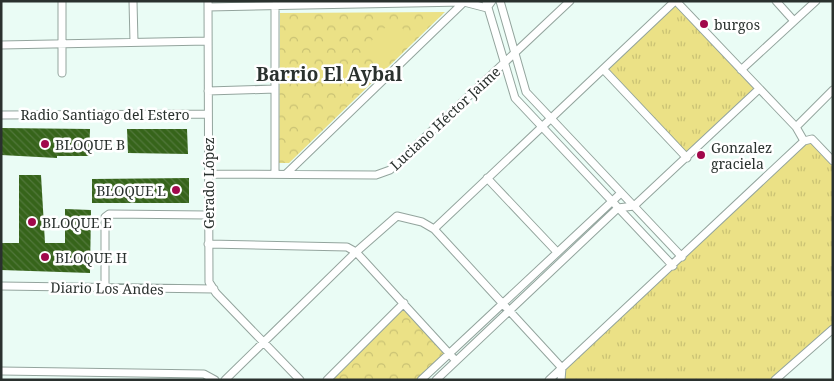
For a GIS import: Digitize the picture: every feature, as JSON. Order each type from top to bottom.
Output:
[{"type":"street","points":[[62,1],[62,73]]},
{"type":"street","points":[[133,1],[134,42]]},
{"type":"street","points":[[208,4],[274,5],[464,2],[487,5],[492,1]]},
{"type":"street","points":[[500,1],[526,92],[682,257]]},
{"type":"street","name":"Luciano Héctor Jaime","points":[[207,174],[376,175],[390,170],[570,1]]},
{"type":"street","points":[[434,229],[676,1],[796,127],[804,141]]},
{"type":"street","points":[[776,1],[794,21]]},
{"type":"street","points":[[741,70],[816,1]]},
{"type":"street","points":[[286,174],[464,2]]},
{"type":"street","name":"Gerado López","points":[[208,4],[207,215],[209,282],[214,289]]},
{"type":"street","points":[[274,5],[275,174]]},
{"type":"street","points":[[487,5],[515,98],[672,266]]},
{"type":"street","points":[[1,45],[208,41]]},
{"type":"street","points":[[604,70],[687,158]]},
{"type":"street","points":[[436,380],[618,208],[634,206],[759,89]]},
{"type":"street","points":[[208,91],[275,90]]},
{"type":"street","points":[[796,127],[833,90]]},
{"type":"street","name":"Radio Santiago del Estero","points":[[1,114],[208,114]]},
{"type":"street","points":[[550,380],[804,141],[812,139],[833,161]]},
{"type":"street","points":[[487,178],[557,252]]},
{"type":"street","points":[[421,380],[621,193]]},
{"type":"street","points":[[105,288],[104,217],[110,214],[207,215]]},
{"type":"street","points":[[225,380],[356,252],[397,216],[422,222],[434,229],[562,368],[561,380]]},
{"type":"street","points":[[208,244],[339,246],[356,252],[456,361]]},
{"type":"street","name":"Diario Los Andes","points":[[1,286],[214,289]]},
{"type":"street","points":[[214,289],[300,380]]},
{"type":"street","points":[[327,380],[404,303]]},
{"type":"street","points":[[776,380],[833,329]]},
{"type":"street","points":[[1,371],[204,374],[215,380]]},
{"type":"green space","points":[[676,1],[759,89],[687,158],[604,70]]},
{"type":"green space","points":[[445,12],[289,163],[279,163],[280,13]]},
{"type":"green space","points":[[394,19],[411,38],[383,64],[366,46]]},
{"type":"green space","points":[[812,139],[833,161],[833,328],[773,380],[551,380],[800,147]]},
{"type":"green space","points":[[404,303],[449,353],[420,380],[322,380]]},
{"type":"building","points":[[1,128],[90,129],[89,156],[57,156],[57,158],[1,155]]},
{"type":"building","points":[[127,129],[187,129],[188,154],[128,153]]},
{"type":"building","points":[[19,175],[41,175],[45,243],[65,243],[65,209],[91,210],[90,273],[1,270],[1,243],[19,243]]},
{"type":"building","points":[[189,178],[189,203],[92,203],[92,179]]},
{"type":"place","name":"burgos","points":[[704,24]]},
{"type":"place","name":"BLOQUE B","points":[[45,144]]},
{"type":"place","name":"Gonzalez graciela","points":[[701,155]]},
{"type":"place","name":"BLOQUE L","points":[[176,190]]},
{"type":"place","name":"BLOQUE E","points":[[32,222]]},
{"type":"place","name":"BLOQUE H","points":[[45,257]]},
{"type":"district","name":"Barrio El Aybal","points":[[329,74]]}]
